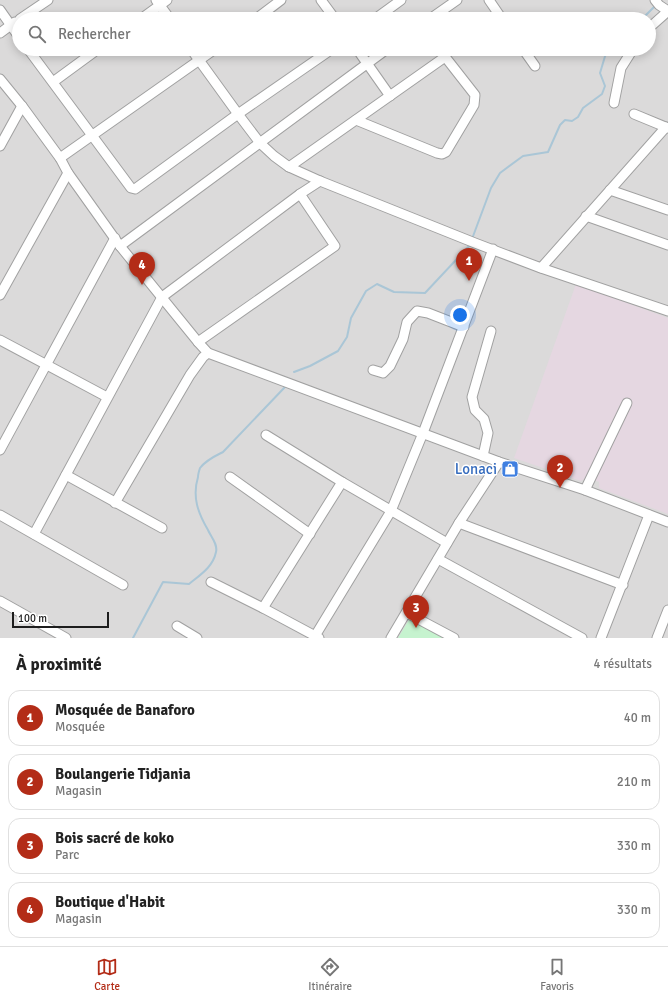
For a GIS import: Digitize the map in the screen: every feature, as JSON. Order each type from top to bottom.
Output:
[{"type":"street","points":[[30,12],[48,0]]},
{"type":"street","points":[[265,12],[281,0]]},
{"type":"street","points":[[321,0],[330,12]]},
{"type":"street","points":[[384,12],[401,0]]},
{"type":"street","points":[[440,12],[456,0]]},
{"type":"street","points":[[489,0],[497,12]]},
{"type":"street","points":[[149,12],[161,2],[166,12]]},
{"type":"street","points":[[656,22],[668,11],[657,2]]},
{"type":"street","points":[[0,10],[12,28]]},
{"type":"street","points":[[0,33],[10,26]]},
{"type":"street","points":[[33,56],[131,188],[135,189],[238,114],[322,56]]},
{"type":"street","points":[[53,82],[88,56]]},
{"type":"street","points":[[196,56],[260,143],[289,167],[320,181],[542,268],[668,311]]},
{"type":"street","points":[[60,158],[205,56]]},
{"type":"street","points":[[362,56],[390,96]]},
{"type":"street","points":[[0,450],[46,366],[118,242],[260,143],[378,56]]},
{"type":"street","points":[[528,56],[535,66]]},
{"type":"street","points":[[614,103],[621,68],[629,56]]},
{"type":"street","points":[[289,167],[445,57],[475,95],[476,100],[474,106],[446,152],[442,154],[356,120]]},
{"type":"street","points":[[0,79],[60,158],[68,173],[118,242],[208,353],[499,462],[585,490],[668,522]]},
{"type":"street","points":[[0,146],[22,106]]},
{"type":"street","points":[[542,268],[586,216],[667,127],[634,114]]},
{"type":"street","points":[[0,295],[68,173]]},
{"type":"street","points":[[34,534],[162,297],[300,194],[320,181]]},
{"type":"street","points":[[610,190],[668,210]]},
{"type":"street","points":[[198,342],[334,246],[300,194]]},
{"type":"street","points":[[586,216],[668,245]]},
{"type":"street","points":[[211,582],[264,608],[317,637],[391,510],[423,433],[493,249]]},
{"type":"street","points":[[373,370],[383,373],[390,366],[403,339],[407,322],[417,311],[464,327]]},
{"type":"street","points":[[483,456],[488,433],[484,419],[475,410],[472,397],[491,331]]},
{"type":"street","points":[[0,340],[46,366],[107,397]]},
{"type":"street","points":[[116,503],[190,375],[203,357],[208,353]]},
{"type":"street","points":[[585,490],[627,403]]},
{"type":"street","points":[[266,436],[447,543]]},
{"type":"street","points":[[391,638],[459,523],[499,462]]},
{"type":"street","points":[[66,475],[162,528]]},
{"type":"street","points":[[230,476],[310,534]]},
{"type":"street","points":[[264,608],[342,482]]},
{"type":"street","points":[[0,515],[123,585]]},
{"type":"street","points":[[601,638],[623,585],[649,515]]},
{"type":"street","points":[[459,523],[623,585]]},
{"type":"street","points":[[438,559],[582,638]]},
{"type":"street","points":[[0,601],[66,638]]},
{"type":"street","points":[[657,638],[668,610]]},
{"type":"street","points":[[407,613],[454,638]]},
{"type":"street","points":[[177,626],[197,638]]},
{"type":"shaded area","points":[[0,0],[668,0],[668,638],[0,638]]},
{"type":"shaded area","points":[[576,284],[668,318],[668,514],[599,488],[599,482],[587,477],[581,481],[514,458]]},
{"type":"green space","points":[[410,618],[446,638],[398,638]]},
{"type":"waterway","points":[[649,12],[655,6]]},
{"type":"waterway","points":[[472,239],[491,188],[500,173],[523,156],[548,152],[560,125],[565,120],[572,121],[578,117],[583,108],[602,94],[605,86],[600,73],[605,56]]},
{"type":"waterway","points":[[294,372],[310,366],[338,351],[347,337],[351,318],[366,291],[377,284],[394,292],[425,293],[470,245]]},
{"type":"waterway","points":[[133,638],[163,582],[189,584],[206,570],[212,562],[216,552],[215,543],[201,517],[197,505],[196,484],[200,468],[208,460],[223,452],[285,387]]},
{"type":"place","name":"Mosquée de Banaforo","points":[[469,281]]},
{"type":"place","name":"Boutique d'Habit","points":[[142,285]]},
{"type":"place","name":"Lonaci","points":[[510,469]]},
{"type":"place","name":"Boulangerie Tidjania","points":[[560,488]]},
{"type":"place","name":"Bois sacré de koko","points":[[416,628]]}]
